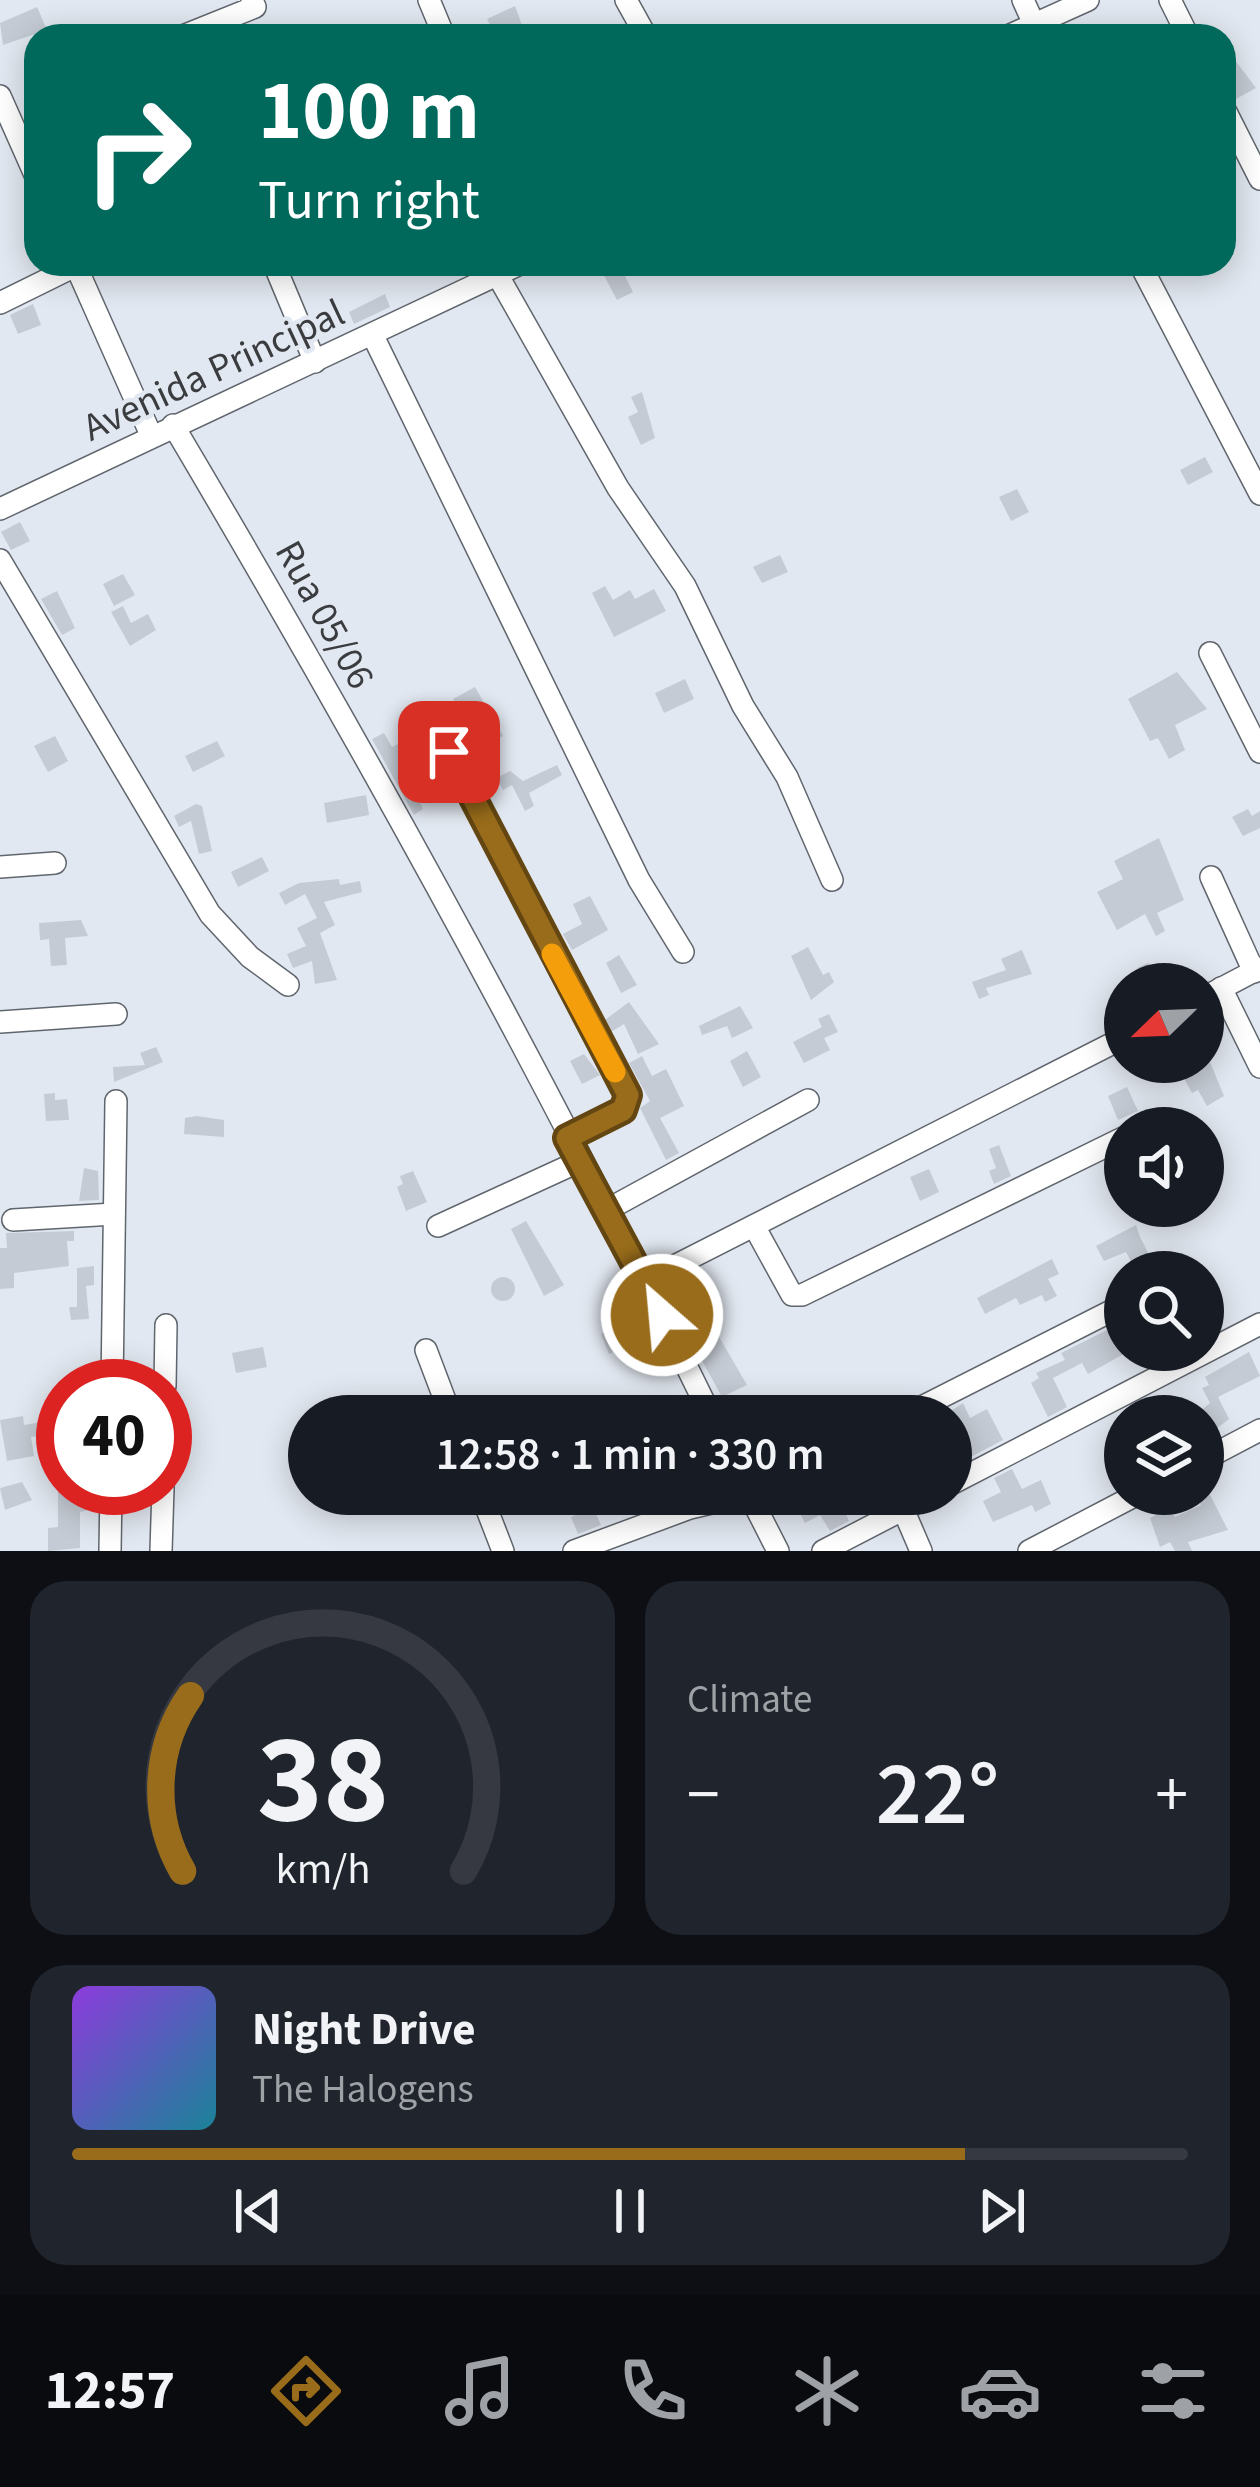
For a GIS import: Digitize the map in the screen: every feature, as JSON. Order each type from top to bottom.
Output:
[{"type":"street","points":[[213,24],[255,7],[252,0]]},
{"type":"street","points":[[1037,24],[1088,0]]},
{"type":"street","points":[[0,96],[24,150]]},
{"type":"street","points":[[1236,132],[1260,179]]},
{"type":"street","points":[[0,303],[53,276]]},
{"type":"street","points":[[80,276],[151,436]]},
{"type":"street","points":[[279,276],[315,362]]},
{"type":"street","points":[[498,276],[618,488],[685,586],[743,706],[787,777],[832,880]]},
{"type":"street","name":"Avenida Principal","points":[[0,509],[498,276]]},
{"type":"street","points":[[1146,276],[1260,494]]},
{"type":"street","points":[[373,336],[639,880],[682,952]]},
{"type":"street","name":"Rua 05/06","points":[[173,425],[280,600],[645,1281],[701,1395]]},
{"type":"street","points":[[0,560],[210,914],[250,957],[288,985]]},
{"type":"street","points":[[1210,653],[1260,752]]},
{"type":"street","points":[[449,752],[628,1095],[623,1110],[567,1138]]},
{"type":"street","points":[[0,867],[55,863]]},
{"type":"street","points":[[1210,877],[1257,970],[1224,987]]},
{"type":"street","points":[[1224,1012],[1260,1067]]},
{"type":"street","points":[[0,1022],[116,1015]]},
{"type":"street","points":[[645,1281],[1104,1048]]},
{"type":"street","points":[[605,1210],[808,1100]]},
{"type":"street","points":[[112,1359],[116,1101]]},
{"type":"street","points":[[754,1226],[785,1286],[792,1295],[802,1295],[1104,1147]]},
{"type":"street","points":[[438,1226],[580,1161]]},
{"type":"street","points":[[13,1220],[114,1214]]},
{"type":"street","points":[[945,1395],[1104,1315]]},
{"type":"street","points":[[972,1473],[1260,1324]]},
{"type":"street","points":[[165,1359],[166,1325]]},
{"type":"street","points":[[426,1350],[443,1395]]},
{"type":"street","points":[[1224,1449],[1260,1430]]},
{"type":"street","points":[[1028,1551],[1104,1512]]},
{"type":"street","points":[[110,1515],[110,1551]]},
{"type":"street","points":[[161,1551],[162,1515]]},
{"type":"street","points":[[489,1515],[502,1551]]},
{"type":"street","points":[[574,1551],[671,1515]]},
{"type":"street","points":[[760,1515],[778,1551]]},
{"type":"street","points":[[823,1551],[892,1515]]},
{"type":"street","points":[[906,1515],[921,1551]]},
{"type":"building","points":[[515,6],[522,24],[490,24],[487,19]]},
{"type":"building","points":[[37,7],[44,24],[24,24],[24,38],[3,45],[0,23]]},
{"type":"building","points":[[1236,61],[1256,88],[1236,99]]},
{"type":"building","points":[[604,276],[625,276],[633,292],[617,300]]},
{"type":"building","points":[[385,294],[390,307],[354,324],[349,312]]},
{"type":"building","points":[[33,304],[41,325],[18,334],[10,315]]},
{"type":"building","points":[[642,392],[655,438],[641,445],[628,417],[638,412],[631,397]]},
{"type":"building","points":[[1205,457],[1213,472],[1188,485],[1180,470]]},
{"type":"building","points":[[1017,489],[1029,512],[1011,521],[999,497]]},
{"type":"building","points":[[20,522],[30,541],[11,550],[1,532]]},
{"type":"building","points":[[780,555],[788,572],[762,583],[753,567]]},
{"type":"building","points":[[123,574],[135,595],[114,606],[103,584]]},
{"type":"building","points":[[605,586],[613,600],[630,590],[635,599],[654,589],[666,611],[614,637],[592,593]]},
{"type":"building","points":[[57,591],[75,628],[62,635],[41,599]]},
{"type":"building","points":[[123,606],[131,623],[148,614],[156,630],[130,646],[111,612]]},
{"type":"building","points":[[1177,672],[1207,709],[1175,725],[1185,750],[1169,759],[1158,738],[1150,741],[1128,699]]},
{"type":"building","points":[[685,679],[694,699],[664,713],[655,693]]},
{"type":"building","points":[[475,687],[503,736],[478,749],[453,699]]},
{"type":"building","points":[[384,733],[392,747],[410,738],[421,759],[430,754],[441,777],[414,791],[423,809],[414,815],[372,739]]},
{"type":"building","points":[[55,736],[68,761],[48,772],[34,746]]},
{"type":"building","points":[[217,741],[225,756],[193,772],[185,756]]},
{"type":"building","points":[[557,765],[562,775],[529,793],[534,806],[525,811],[512,785],[503,790],[496,778],[510,771],[523,781]]},
{"type":"building","points":[[366,795],[369,815],[327,823],[324,803]]},
{"type":"building","points":[[196,804],[202,806],[212,851],[199,854],[191,821],[179,827],[174,816]]},
{"type":"building","points":[[1248,809],[1252,816],[1260,811],[1260,828],[1243,836],[1232,817]]},
{"type":"building","points":[[1159,838],[1184,900],[1157,913],[1165,931],[1156,936],[1145,914],[1117,930],[1097,892],[1123,879],[1114,861]]},
{"type":"building","points":[[262,857],[269,871],[238,887],[231,872]]},
{"type":"building","points":[[339,879],[340,885],[360,881],[362,892],[324,902],[335,925],[320,933],[337,980],[315,984],[312,961],[293,968],[287,954],[306,946],[297,928],[317,918],[305,894],[285,905],[279,893],[299,883]]},
{"type":"building","points":[[590,896],[608,930],[572,950],[563,934],[582,924],[573,904]]},
{"type":"building","points":[[81,920],[88,936],[65,938],[67,965],[51,966],[49,939],[40,940],[39,923]]},
{"type":"building","points":[[808,947],[823,975],[829,972],[834,982],[811,1000],[791,956]]},
{"type":"building","points":[[1022,950],[1032,974],[986,988],[989,995],[979,999],[972,982],[1006,970],[1001,959]]},
{"type":"building","points":[[619,955],[637,985],[621,993],[606,963]]},
{"type":"building","points":[[629,1002],[659,1044],[638,1054],[624,1024],[611,1032],[605,1020]]},
{"type":"building","points":[[740,1006],[753,1028],[732,1038],[727,1026],[702,1035],[699,1026]]},
{"type":"building","points":[[829,1014],[838,1032],[824,1038],[830,1050],[804,1063],[793,1042],[822,1027],[818,1019]]},
{"type":"building","points":[[156,1047],[163,1062],[114,1082],[113,1067],[145,1065],[140,1053]]},
{"type":"building","points":[[747,1051],[761,1077],[743,1087],[730,1061]]},
{"type":"building","points":[[584,1054],[600,1075],[582,1084],[570,1061]]},
{"type":"building","points":[[642,1056],[652,1076],[666,1069],[684,1106],[660,1118],[679,1153],[666,1160],[640,1108],[650,1101],[629,1063]]},
{"type":"building","points":[[1187,1083],[1219,1083],[1224,1096],[1207,1106],[1198,1090],[1192,1093]]},
{"type":"building","points":[[1127,1087],[1136,1107],[1113,1107],[1108,1096]]},
{"type":"building","points":[[55,1093],[55,1100],[67,1099],[69,1120],[46,1121],[44,1094]]},
{"type":"building","points":[[185,1118],[224,1120],[224,1137],[184,1134]]},
{"type":"building","points":[[999,1145],[1011,1176],[994,1184],[989,1171],[996,1168],[989,1149]]},
{"type":"building","points":[[84,1168],[98,1171],[99,1200],[79,1201]]},
{"type":"building","points":[[929,1169],[939,1192],[920,1201],[910,1177]]},
{"type":"building","points":[[413,1171],[427,1202],[406,1211],[397,1187],[403,1184],[400,1176]]},
{"type":"building","points":[[526,1221],[564,1285],[544,1296],[511,1229]]},
{"type":"building","points":[[1137,1227],[1147,1251],[1104,1251],[1104,1261],[1096,1246]]},
{"type":"building","points":[[74,1231],[74,1241],[67,1241],[69,1266],[14,1273],[14,1288],[0,1289],[0,1248],[7,1248],[6,1233]]},
{"type":"building","points":[[1052,1259],[1059,1274],[1048,1279],[1057,1296],[1045,1302],[1042,1295],[1020,1305],[1016,1298],[985,1314],[977,1298]]},
{"type":"building","points":[[94,1266],[94,1285],[86,1286],[89,1319],[71,1320],[69,1307],[77,1307],[77,1268]]},
{"type":"building","points":[[503,1277],[512,1280],[512,1298],[503,1301],[494,1298],[491,1289],[494,1280]]},
{"type":"building","points":[[641,1316],[649,1330],[640,1334],[643,1339],[609,1354],[601,1334]]},
{"type":"building","points":[[1104,1332],[1104,1365],[1088,1374],[1082,1363],[1053,1378],[1067,1407],[1048,1417],[1031,1383],[1039,1378],[1036,1373],[1065,1360],[1061,1353]]},
{"type":"building","points":[[718,1335],[747,1385],[721,1395],[694,1346]]},
{"type":"building","points":[[263,1347],[267,1367],[236,1373],[232,1353]]},
{"type":"building","points":[[1249,1352],[1260,1376],[1222,1395],[1206,1395],[1202,1388],[1209,1385],[1205,1377],[1224,1371],[1224,1366]]},
{"type":"building","points":[[987,1409],[1003,1440],[972,1456],[972,1417]]},
{"type":"building","points":[[23,1416],[24,1425],[36,1423],[36,1436],[31,1437],[34,1456],[7,1461],[0,1420]]},
{"type":"building","points":[[1012,1469],[1022,1489],[1041,1480],[1051,1504],[1035,1512],[1032,1505],[993,1522],[983,1501],[1001,1492],[994,1478]]},
{"type":"building","points":[[22,1482],[32,1500],[5,1510],[0,1488]]},
{"type":"building","points":[[58,1515],[80,1515],[80,1548],[48,1551],[48,1528],[58,1527]]},
{"type":"building","points":[[597,1515],[601,1525],[578,1534],[571,1517]]},
{"type":"building","points":[[820,1515],[846,1515],[849,1521],[830,1531]]},
{"type":"building","points":[[1220,1515],[1228,1530],[1188,1542],[1192,1551],[1175,1551],[1170,1542],[1160,1547],[1150,1518]]},
{"type":"slow traffic","points":[[552,954],[615,1072]]},
{"type":"route","points":[[449,752],[628,1095],[629,1104],[623,1110],[567,1138],[662,1315]]}]
